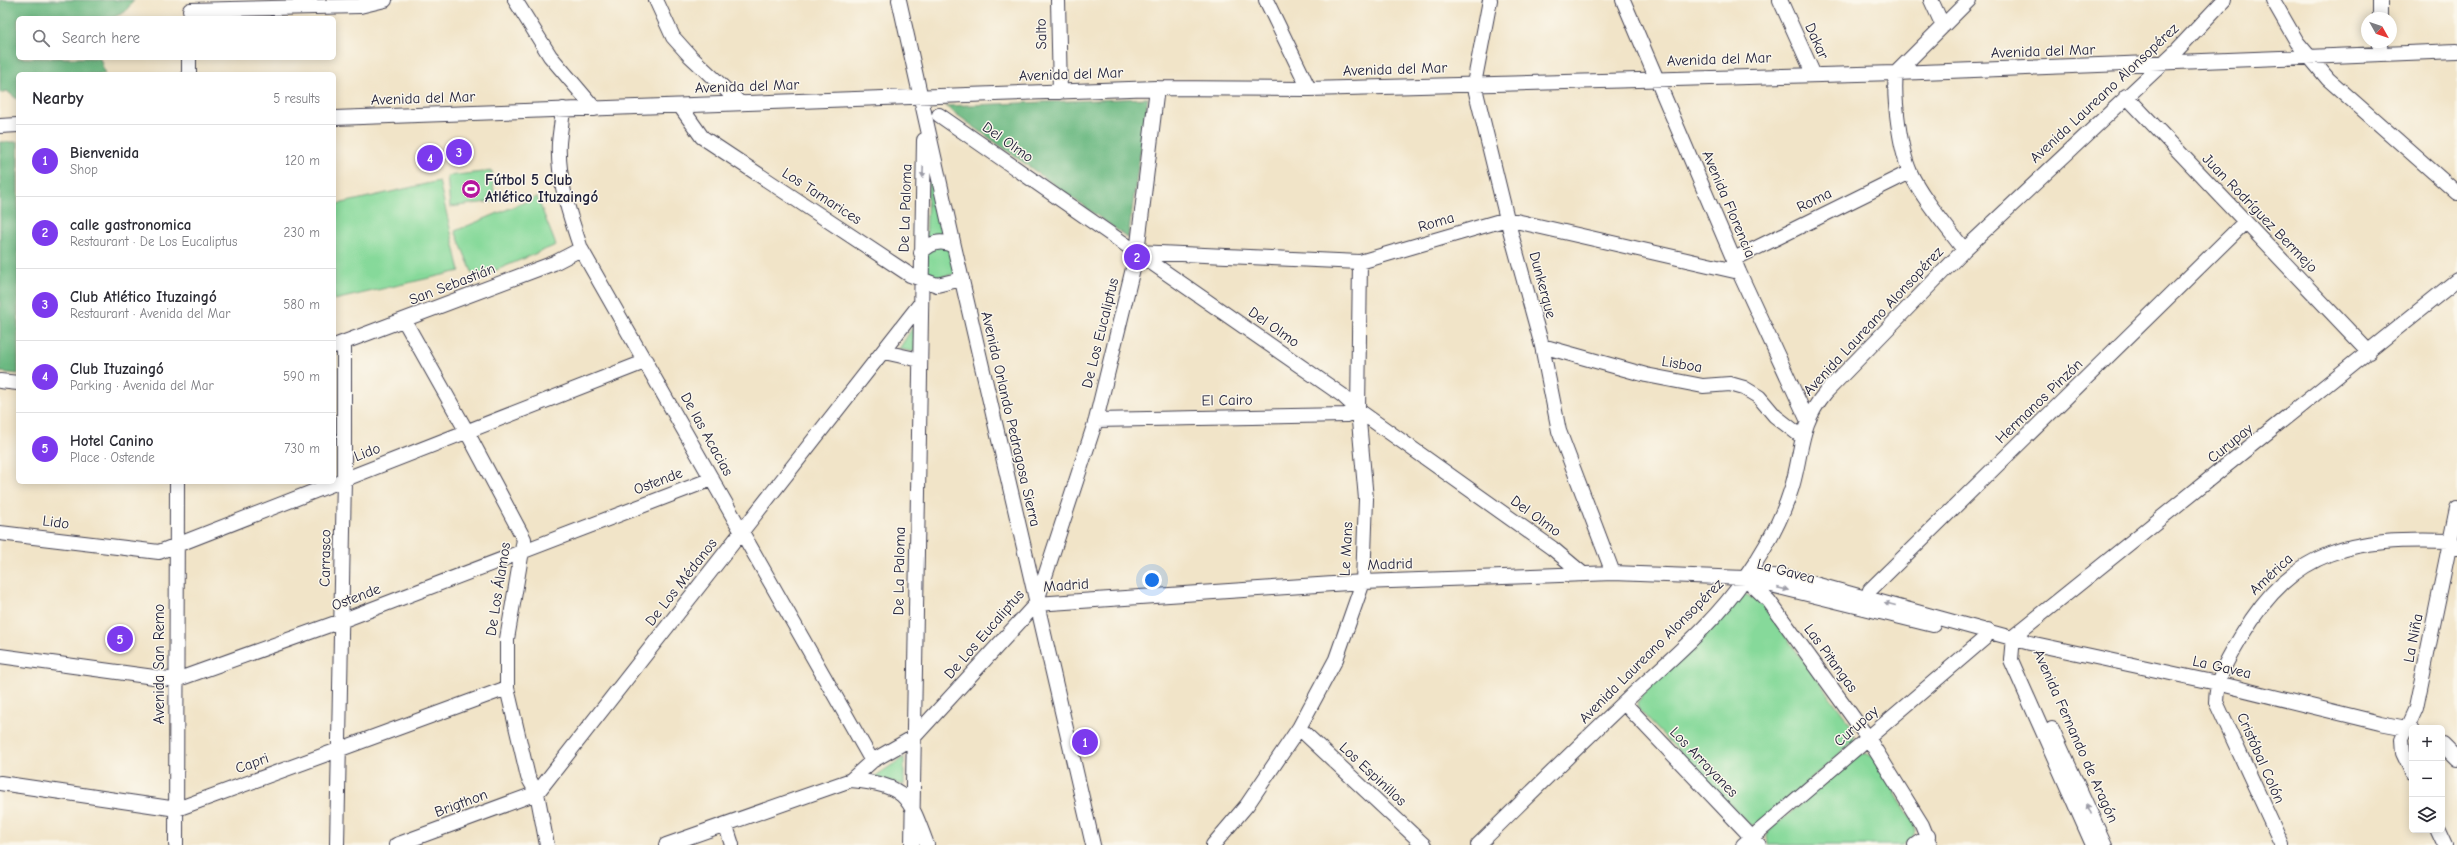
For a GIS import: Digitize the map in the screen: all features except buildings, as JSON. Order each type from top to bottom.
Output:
[{"type":"street","points":[[190,9],[360,6],[385,0]]},
{"type":"street","points":[[515,0],[550,56],[595,109]]},
{"type":"street","name":"Avenida Orlando Pedragosa Sierra","points":[[899,0],[1036,604],[1093,845]]},
{"type":"street","name":"Salto","points":[[1058,0],[1060,92]]},
{"type":"street","points":[[1266,0],[1309,89]]},
{"type":"street","name":"Dunkerque","points":[[1490,0],[1474,84],[1507,219],[1542,346],[1559,431],[1613,573]]},
{"type":"street","name":"Avenida Florencia","points":[[1623,0],[1737,265],[1807,419]]},
{"type":"street","name":"Dakar","points":[[1780,0],[1812,74]]},
{"type":"street","points":[[1932,0],[1943,26]]},
{"type":"street","points":[[1964,250],[1910,172],[1897,115],[1894,88],[1896,73],[1969,0]]},
{"type":"street","name":"Avenida Laureano Alonsopérez","points":[[1478,845],[1698,632],[1724,605],[1745,578],[1769,541],[1785,509],[1794,480],[1807,419],[1814,406],[1826,392],[1964,250],[2126,96],[2162,64],[2224,0]]},
{"type":"street","points":[[2273,0],[2309,58],[2328,78],[2457,193]]},
{"type":"street","points":[[2380,0],[2380,12]]},
{"type":"street","points":[[661,4],[673,37],[690,56],[740,103]]},
{"type":"street","name":"Avenida del Mar","points":[[336,118],[1157,88],[1309,89],[1657,78],[1896,73],[2162,64],[2309,58],[2380,48],[2457,51]]},
{"type":"street","points":[[189,60],[189,72]]},
{"type":"street","name":"De Los Eucaliptus","points":[[666,845],[726,826],[851,780],[872,761],[914,737],[1036,604],[1096,420],[1137,252],[1157,88]]},
{"type":"street","name":"Juan Rodríguez Bermejo","points":[[2126,96],[2369,352]]},
{"type":"street","name":"Los Tamarices","points":[[680,106],[702,137],[921,280],[937,285]]},
{"type":"street","name":"De las Acacias","points":[[563,110],[559,145],[562,178],[569,214],[581,249],[647,361],[872,761]]},
{"type":"street","name":"Del Olmo","points":[[939,115],[1342,395],[1358,410],[1552,548],[1583,574]]},
{"type":"street","name":"De La Paloma","points":[[912,845],[920,301],[925,119]]},
{"type":"street","points":[[0,126],[16,125]]},
{"type":"street","name":"Roma","points":[[1137,252],[1360,262],[1507,219],[1737,265],[1910,172]]},
{"type":"street","name":"Hermanos Pinzón","points":[[1865,602],[1870,590],[2245,222]]},
{"type":"street","points":[[921,253],[932,243],[939,242],[954,246]]},
{"type":"street","name":"San Sebastián","points":[[339,345],[554,263],[581,249]]},
{"type":"street","name":"Le Mans","points":[[1213,845],[1246,805],[1300,728],[1336,659],[1363,582],[1366,498],[1358,410],[1360,262]]},
{"type":"street","points":[[920,301],[937,285],[962,279]]},
{"type":"street","name":"Curupay","points":[[2020,640],[2457,280]]},
{"type":"street","name":"De Los Médanos","points":[[537,793],[884,352],[920,301]]},
{"type":"street","name":"De Los Álamos","points":[[404,320],[467,432],[524,539],[514,590],[507,639],[507,688],[528,777],[537,793]]},
{"type":"street","name":"Carrasco","points":[[337,845],[344,478],[339,345]]},
{"type":"street","name":"Lisboa","points":[[1542,346],[1646,375],[1703,386],[1730,384],[1744,388],[1759,397],[1776,416],[1802,437]]},
{"type":"street","points":[[884,352],[920,360]]},
{"type":"street","name":"Lido","points":[[336,481],[467,432],[647,361]]},
{"type":"street","points":[[0,381],[16,383]]},
{"type":"street","name":"El Cairo","points":[[1096,420],[1346,415],[1358,410]]},
{"type":"street","name":"Ostende","points":[[0,656],[176,680],[341,621],[712,479]]},
{"type":"street","name":"Avenida San Remo","points":[[176,845],[177,484]]},
{"type":"street","name":"Lido","points":[[0,532],[159,552],[329,484]]},
{"type":"street","name":"La Niña","points":[[2410,725],[2416,708],[2453,545],[2457,508]]},
{"type":"street","name":"América","points":[[2217,683],[2258,608],[2305,564],[2348,547],[2400,539],[2453,545]]},
{"type":"street","name":"Madrid","points":[[1036,604],[1363,582],[1613,573],[1745,578]]},
{"type":"street","name":"La Gavea","points":[[1745,578],[1777,588],[1865,602],[1986,634],[2217,683],[2380,723],[2409,728]]},
{"type":"street","name":"Las Pitangas","points":[[1745,578],[1768,601],[1868,738],[1929,841]]},
{"type":"street","name":"Curupay","points":[[1752,842],[1986,634]]},
{"type":"street","name":"Avenida Fernando de Aragón","points":[[2020,640],[2011,660],[2093,845]]},
{"type":"street","name":"Avenida Fernando de Aragón","points":[[2020,640],[2019,656],[2105,845]]},
{"type":"street","name":"Cristóbal Colón","points":[[2217,683],[2216,702],[2282,845]]},
{"type":"street","name":"Capri","points":[[0,783],[177,809],[507,688]]},
{"type":"street","name":"Los Arrayanes","points":[[1624,703],[1752,842]]},
{"type":"street","name":"Los Espinillos","points":[[1300,728],[1424,845]]},
{"type":"street","name":"La Niña","points":[[2409,728],[2402,739],[2403,753],[2409,766]]},
{"type":"street","points":[[2445,747],[2457,759]]},
{"type":"street","points":[[851,780],[880,783],[897,790],[913,807],[927,845]]},
{"type":"street","points":[[537,793],[547,845]]},
{"type":"street","name":"Brigthon","points":[[396,845],[537,793]]},
{"type":"street","points":[[536,845],[543,826]]},
{"type":"street","points":[[726,826],[732,845]]},
{"type":"street","points":[[2439,833],[2444,845]]},
{"type":"street","points":[[1915,845],[1929,841]]},
{"type":"green space","points":[[0,0],[134,0],[125,12],[116,16],[16,16],[16,60],[101,60],[104,72],[16,72],[16,98],[7,91],[0,93]]},
{"type":"green space","points":[[1148,98],[1128,238],[945,106]]},
{"type":"green space","points":[[0,142],[16,142],[16,374],[0,372]]},
{"type":"green space","points":[[929,155],[956,274],[925,279]]},
{"type":"green space","name":"Fútbol 5 Club Atlético Ituzaingó","points":[[492,171],[495,201],[450,207],[447,176]]},
{"type":"green space","points":[[439,181],[460,271],[336,300],[336,205]]},
{"type":"green space","points":[[537,197],[556,245],[475,279],[455,231]]},
{"type":"green space","points":[[914,325],[915,352],[899,349]]},
{"type":"green space","points":[[1745,594],[1761,603],[1853,728],[1854,741],[1760,824],[1751,825],[1640,711],[1638,703],[1642,695]]},
{"type":"green space","points":[[1864,753],[1874,757],[1915,825],[1915,832],[1911,839],[1903,845],[1768,845],[1767,836],[1769,831],[1858,755]]},
{"type":"green space","points":[[904,757],[904,785],[874,777]]},
{"type":"place","name":"Club Atlético Ituzaingó","points":[[459,152]]},
{"type":"place","name":"Club Ituzaingó","points":[[430,158]]},
{"type":"place","name":"Fútbol 5 Club Atlético Ituzaingó","points":[[471,189]]},
{"type":"place","name":"calle gastronomica","points":[[1137,257]]},
{"type":"place","name":"Hotel Canino","points":[[120,639]]},
{"type":"place","name":"Bienvenida","points":[[1085,742]]}]
